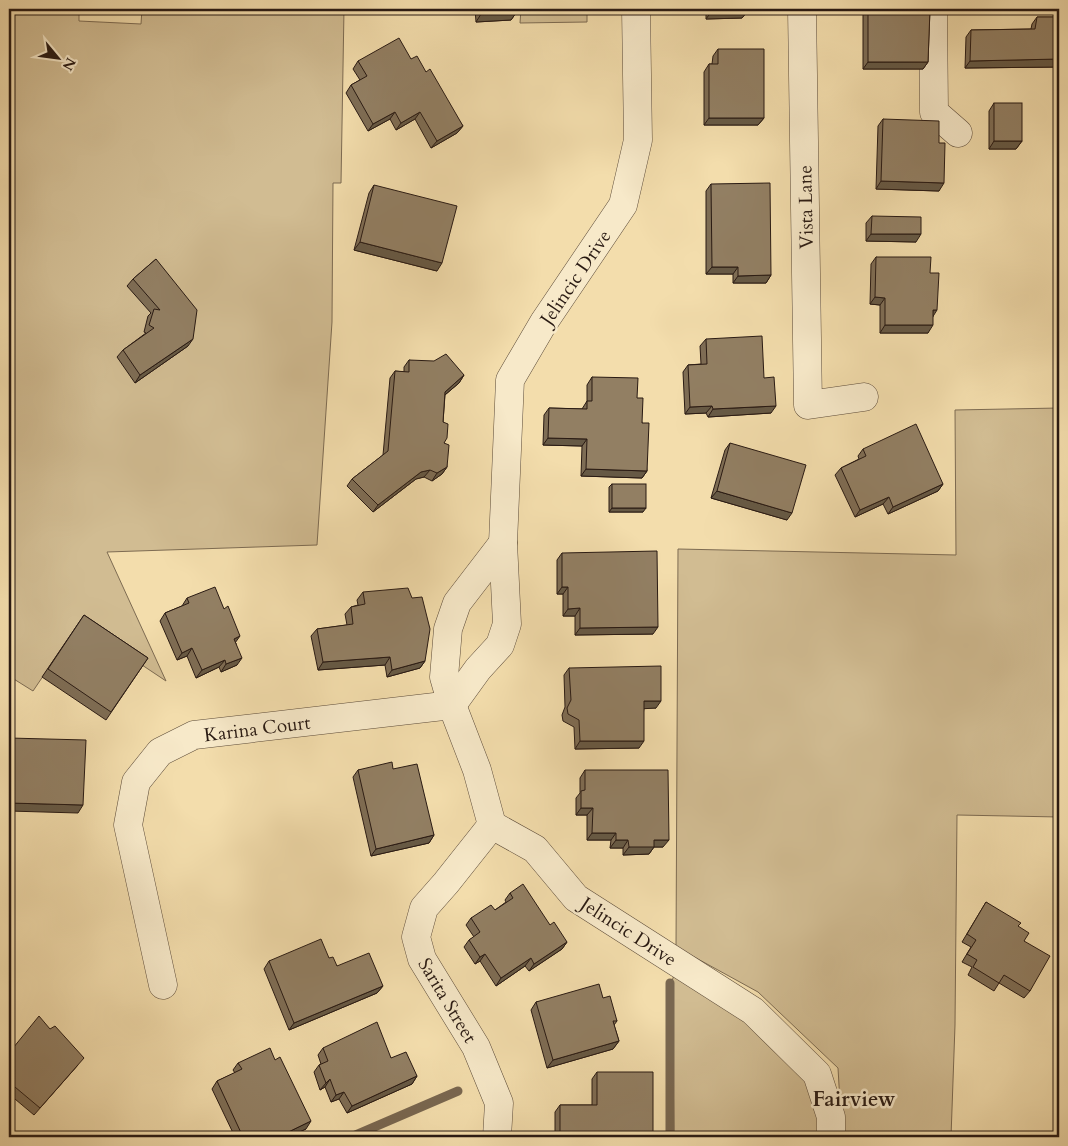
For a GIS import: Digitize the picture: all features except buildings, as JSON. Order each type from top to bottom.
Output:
[{"type":"street","name":"Jelincic Drive","points":[[452,705],[489,656],[500,645],[507,624],[503,543],[510,380],[544,322],[624,206],[638,140],[636,9]]},
{"type":"street","name":"Vista Lane","points":[[802,9],[808,404],[864,397]]},
{"type":"street","points":[[933,9],[934,112],[958,133]]},
{"type":"street","points":[[492,825],[478,770],[452,705],[444,677],[446,638],[457,603],[503,543]]},
{"type":"street","points":[[446,638],[489,656]]},
{"type":"street","name":"Karina Court","points":[[163,985],[128,825],[136,782],[160,752],[194,735],[452,705]]},
{"type":"street","name":"Jelincic Drive","points":[[492,825],[535,849],[576,898],[753,1011],[816,1074],[831,1117],[831,1137]]},
{"type":"street","name":"Sarita Street","points":[[492,825],[424,908],[416,937],[422,959],[480,1055],[499,1102],[497,1137]]},
{"type":"shaded area","points":[[9,9],[79,9],[79,21],[141,24],[142,9],[344,9],[341,183],[333,183],[332,322],[317,545],[107,552],[166,681],[79,623],[33,691],[9,676]]},
{"type":"shaded area","points":[[521,9],[587,9],[587,22],[520,23]]},
{"type":"shaded area","points":[[1059,408],[1059,817],[957,815],[955,1025],[951,1137],[842,1137],[838,1068],[758,992],[676,947],[678,549],[956,555],[955,410]]},
{"type":"shaded area","points":[[676,969],[760,1026],[806,1076],[823,1137],[674,1137],[672,981]]},
{"type":"waterway","points":[[670,983],[670,1137]]},
{"type":"waterway","points":[[351,1137],[458,1091]]},
{"type":"district","name":"Fairview","points":[[854,1099]]}]
